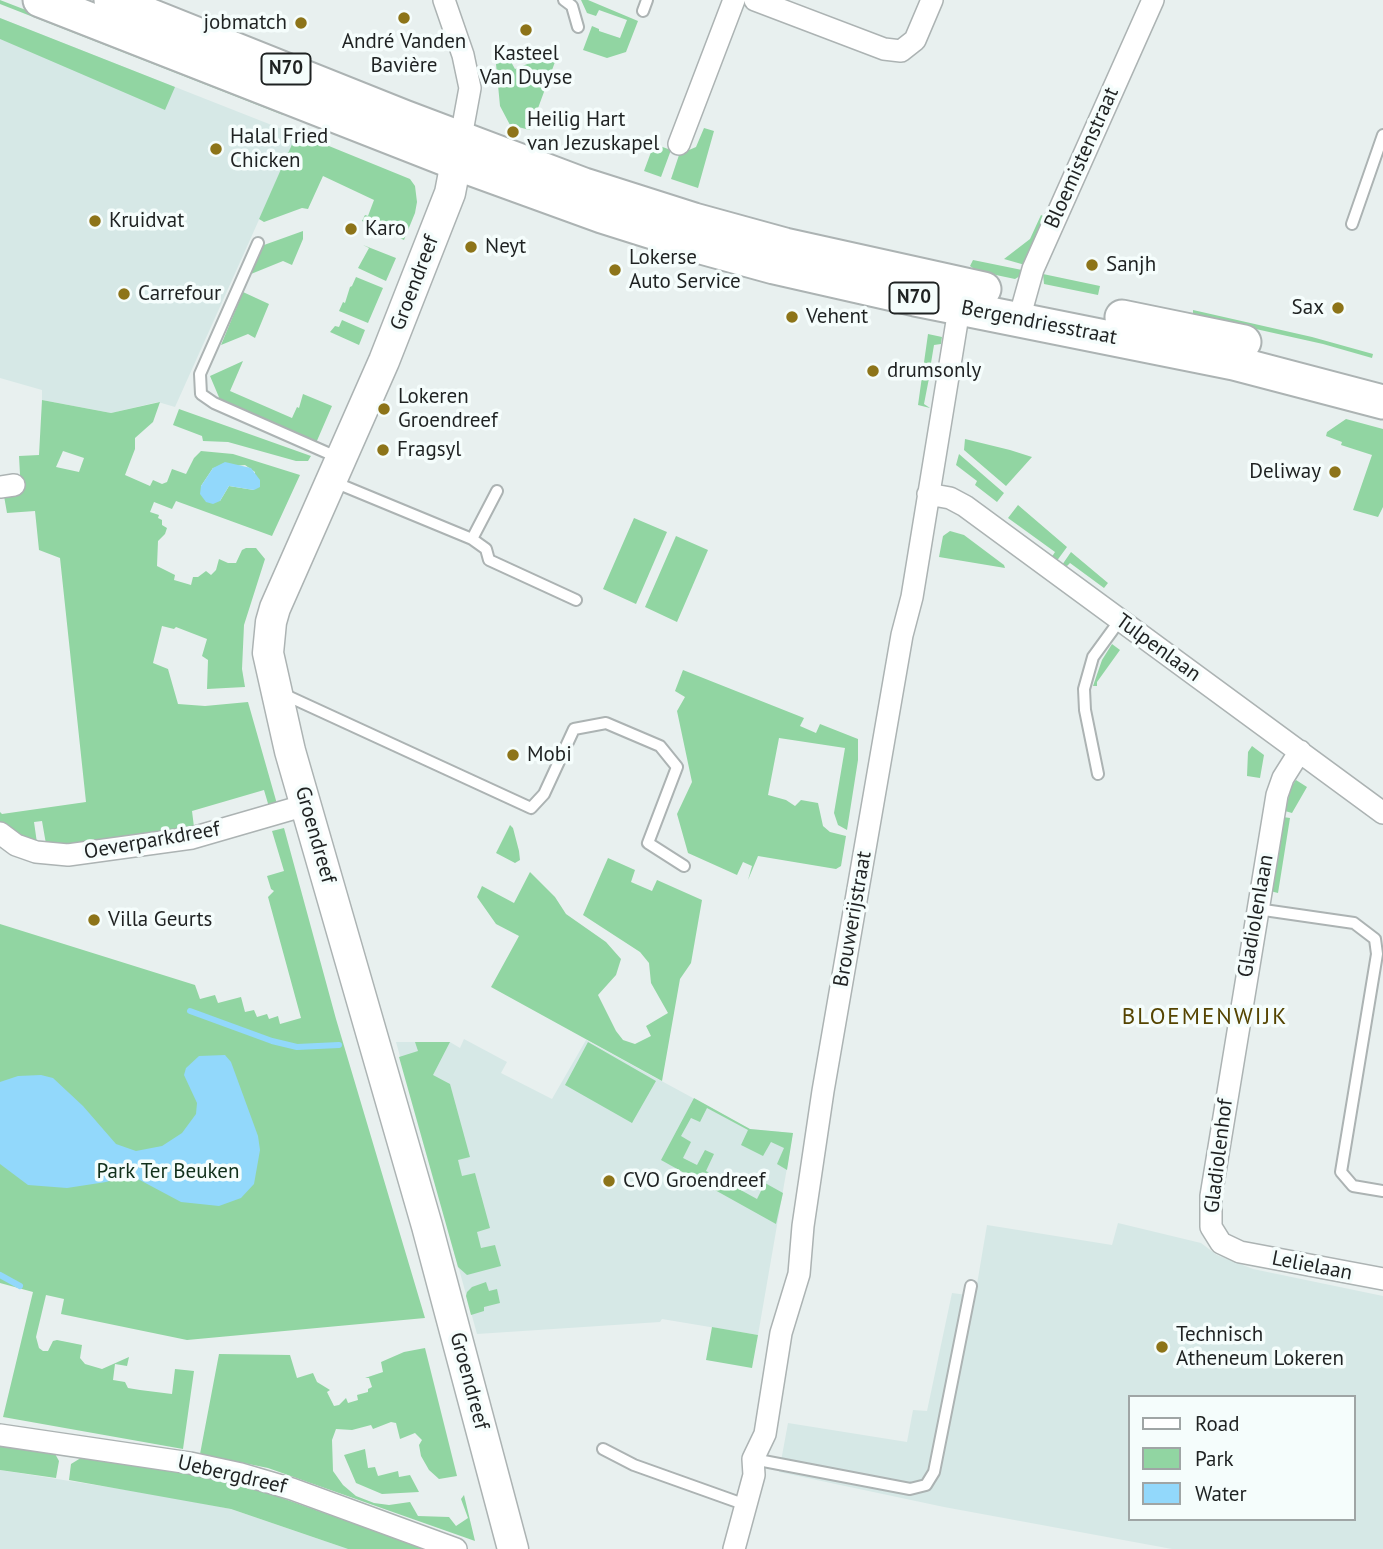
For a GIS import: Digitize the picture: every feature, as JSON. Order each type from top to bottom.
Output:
[{"type":"main road","name":"N70","points":[[40,0],[132,12],[404,117],[459,150]]},
{"type":"main road","name":"Bergendriesstraat","points":[[459,150],[961,296],[1022,308],[1226,338],[1383,378]]},
{"type":"main road","name":"Bergendriesstraat","points":[[1022,308],[1383,402]]},
{"type":"street","points":[[444,0],[463,55],[470,88],[459,150]]},
{"type":"street","points":[[679,144],[734,0]]},
{"type":"street","points":[[755,0],[884,49],[901,51],[915,40],[932,0]]},
{"type":"street","name":"Bloemistenstraat","points":[[1022,308],[1033,269],[1153,0]]},
{"type":"street","name":"Groendreef","points":[[459,150],[445,206],[368,401],[296,557],[271,622],[268,653],[275,691],[306,805],[456,1328],[513,1549]]},
{"type":"street","name":"Brouwerijstraat","points":[[734,1549],[754,1475],[753,1459],[765,1434],[780,1333],[799,1274],[803,1226],[823,1091],[901,635],[912,597],[961,296]]},
{"type":"street","name":"Tulpenlaan","points":[[928,494],[950,498],[965,506],[1383,813]]},
{"type":"street","name":"Gladiolenlaan","points":[[1229,1086],[1277,795],[1283,778],[1300,751]]},
{"type":"street","name":"Oeverparkdreef","points":[[5,840],[36,852],[68,855],[192,838],[306,805]]},
{"type":"street","name":"Gladiolenhof","points":[[1229,1086],[1211,1196],[1211,1227],[1221,1243],[1241,1252]]},
{"type":"street","name":"Lelielaan","points":[[1241,1252],[1383,1279]]},
{"type":"street","name":"Uebergdreef","points":[[0,1435],[190,1463],[241,1474],[292,1489],[456,1549]]},
{"type":"lane","points":[[564,0],[572,6],[578,27]]},
{"type":"lane","points":[[643,12],[647,0]]},
{"type":"lane","points":[[1352,224],[1383,135]]},
{"type":"lane","points":[[258,243],[200,374],[201,394],[336,470],[472,539],[486,549],[489,560],[576,600]]},
{"type":"lane","points":[[472,539],[497,491]]},
{"type":"lane","points":[[1098,775],[1085,710],[1084,689],[1093,657],[1120,620]]},
{"type":"lane","points":[[275,691],[531,808],[544,794],[575,729],[606,723],[660,746],[677,767],[649,843],[684,866]]},
{"type":"lane","points":[[1257,909],[1354,923],[1374,939],[1377,954],[1341,1172],[1353,1186],[1383,1191]]},
{"type":"lane","points":[[753,1459],[910,1489],[926,1485],[934,1472],[971,1286]]},
{"type":"lane","points":[[603,1449],[634,1465],[746,1505]]},
{"type":"shaded area","points":[[0,18],[297,135],[175,407],[158,402],[111,413],[42,400],[42,390],[0,378]]},
{"type":"shaded area","name":"CVO Groendreef","points":[[464,1039],[507,1062],[501,1073],[552,1099],[586,1040],[750,1129],[793,1133],[758,1335],[662,1319],[660,1322],[477,1334],[396,1042],[450,1042],[460,1048]]},
{"type":"shaded area","name":"Technisch Atheneum Lokeren","points":[[1118,1223],[1201,1243],[1217,1255],[1253,1269],[1383,1296],[1383,1549],[1172,1549],[944,1507],[779,1472],[788,1423],[907,1442],[913,1410],[927,1411],[952,1293],[975,1296],[987,1225],[1112,1245]]},
{"type":"shaded area","points":[[0,1470],[231,1509],[348,1549],[0,1549]]},
{"type":"green space","points":[[0,0],[282,109],[283,115],[0,4]]},
{"type":"green space","points":[[581,0],[588,0],[638,21],[626,52],[607,58],[583,50],[592,26],[620,38],[627,20],[599,10],[596,16],[587,13]]},
{"type":"green space","points":[[0,18],[175,87],[165,110],[0,39]]},
{"type":"green space","points":[[559,51],[530,130],[510,125],[500,106],[496,64],[510,60],[515,69]]},
{"type":"green space","points":[[704,128],[714,131],[698,188],[671,179],[681,149],[696,147]]},
{"type":"green space","points":[[297,133],[410,179],[415,186],[417,202],[404,240],[362,221],[365,215],[368,216],[374,200],[323,176],[308,209],[302,208],[264,222],[259,219]]},
{"type":"green space","points":[[654,144],[671,150],[661,177],[644,171]]},
{"type":"green space","points":[[1041,215],[1045,217],[1025,265],[1004,259],[1030,239]]},
{"type":"green space","points":[[303,231],[303,239],[292,265],[283,261],[251,274],[264,245]]},
{"type":"green space","points":[[363,245],[396,258],[386,281],[358,268],[369,248]]},
{"type":"green space","points":[[973,260],[1022,270],[1020,276],[1015,279],[977,271],[970,266]]},
{"type":"green space","points":[[1043,274],[1100,286],[1098,295],[1044,284]]},
{"type":"green space","points":[[356,277],[383,288],[368,323],[339,311]]},
{"type":"green space","points":[[243,292],[269,304],[255,338],[248,334],[221,345]]},
{"type":"green space","points":[[1193,310],[1312,337],[1373,354],[1372,358],[1323,344],[1193,315]]},
{"type":"green space","points":[[342,320],[365,330],[359,345],[330,332],[335,326],[339,327]]},
{"type":"green space","points":[[928,334],[942,337],[941,344],[934,345],[931,363],[937,366],[936,372],[930,373],[924,404],[930,408],[918,405]]},
{"type":"green space","points":[[243,361],[230,391],[292,418],[297,407],[299,408],[303,394],[332,406],[316,443],[221,402],[210,376]]},
{"type":"green space","points":[[42,400],[111,413],[160,402],[153,422],[135,438],[135,449],[125,475],[150,486],[153,480],[162,484],[167,482],[172,469],[186,474],[201,451],[233,454],[300,475],[272,536],[176,501],[172,509],[154,502],[150,512],[159,515],[162,525],[167,528],[158,541],[157,566],[175,575],[174,580],[191,585],[193,577],[206,571],[211,575],[216,570],[219,559],[236,563],[242,550],[246,548],[256,548],[265,559],[244,625],[242,669],[245,687],[207,689],[208,660],[202,656],[207,639],[176,627],[174,629],[162,626],[153,663],[168,669],[178,704],[205,706],[248,702],[277,804],[269,807],[264,790],[192,811],[194,827],[65,846],[46,844],[42,821],[34,822],[37,843],[30,842],[0,823],[0,812],[2,814],[86,802],[60,558],[39,550],[35,511],[7,513],[4,496],[21,493],[19,456],[39,455]],"holes":[[[63,451],[84,458],[79,472],[56,467]],[[245,465],[255,472],[254,490],[229,486],[220,501],[201,486],[213,468]]]},
{"type":"green space","points":[[179,409],[311,456],[308,461],[296,461],[228,442],[203,441],[202,436],[173,425]]},
{"type":"green space","points":[[1346,419],[1383,429],[1383,507],[1378,517],[1353,510],[1372,455],[1341,445],[1342,442],[1326,436],[1327,432]]},
{"type":"green space","points":[[965,439],[1032,457],[1006,486],[964,450]]},
{"type":"green space","points":[[959,454],[1004,493],[997,502],[975,485],[977,481],[956,465]]},
{"type":"green space","points":[[1018,505],[1067,547],[1056,562],[1051,558],[1055,552],[1008,518]]},
{"type":"green space","points":[[634,518],[667,532],[636,604],[603,589]]},
{"type":"green space","points":[[950,531],[964,535],[1005,568],[939,557],[943,536]]},
{"type":"green space","points":[[676,536],[708,550],[677,622],[645,607]]},
{"type":"green space","points":[[1071,552],[1108,583],[1104,588],[1070,563],[1065,568],[1062,565]]},
{"type":"green space","points":[[1112,644],[1120,650],[1097,682],[1097,686],[1093,686],[1102,660]]},
{"type":"green space","points":[[683,670],[804,718],[800,726],[816,733],[820,724],[858,739],[858,760],[847,830],[838,825],[834,813],[845,748],[779,738],[768,795],[786,800],[795,806],[801,800],[818,803],[823,826],[830,832],[846,836],[841,866],[836,869],[758,856],[748,880],[752,866],[743,862],[737,875],[688,853],[677,814],[692,782],[677,711],[685,697],[675,691]]},
{"type":"green space","points":[[1252,746],[1264,755],[1260,778],[1247,776],[1248,752]]},
{"type":"green space","points":[[1296,780],[1307,787],[1292,813],[1285,811],[1291,787]]},
{"type":"green space","points":[[1283,817],[1290,818],[1278,893],[1270,891]]},
{"type":"green space","points":[[510,825],[519,851],[520,860],[515,863],[496,853]]},
{"type":"green space","name":"Park Ter Beuken","points":[[284,828],[336,1019],[425,1318],[187,1340],[61,1314],[64,1299],[46,1295],[36,1337],[39,1348],[43,1351],[48,1351],[53,1341],[57,1340],[82,1345],[80,1358],[85,1364],[102,1369],[129,1357],[127,1366],[115,1364],[113,1380],[125,1382],[128,1388],[140,1390],[172,1394],[175,1369],[194,1371],[183,1449],[3,1417],[33,1292],[0,1283],[0,924],[195,985],[200,999],[215,995],[218,1003],[241,997],[245,1012],[254,1010],[257,1017],[267,1014],[269,1019],[278,1016],[280,1024],[301,1018],[268,897],[274,891],[267,876],[284,871],[272,831]]},
{"type":"green space","points":[[608,858],[635,870],[631,882],[652,891],[657,880],[702,900],[691,963],[680,979],[662,1081],[491,987],[519,936],[496,924],[477,897],[482,886],[514,903],[530,872],[555,897],[566,914],[606,942],[621,959],[616,975],[598,995],[616,1031],[623,1040],[635,1044],[651,1036],[646,1026],[668,1013],[651,983],[649,963],[640,952],[583,915]]},
{"type":"green space","points":[[415,1042],[450,1042],[433,1075],[450,1084],[470,1157],[458,1160],[462,1176],[475,1173],[490,1228],[477,1232],[481,1248],[495,1245],[501,1266],[467,1275],[458,1267],[399,1057],[418,1051]]},
{"type":"green space","points":[[588,1042],[656,1081],[632,1123],[565,1085]]},
{"type":"green space","points":[[694,1098],[750,1129],[793,1133],[787,1170],[777,1164],[784,1148],[771,1142],[763,1156],[741,1145],[748,1130],[707,1108],[700,1122],[691,1118],[681,1136],[691,1142],[683,1158],[697,1165],[705,1150],[714,1154],[706,1171],[757,1199],[765,1183],[783,1193],[776,1224],[661,1160]]},
{"type":"green space","points":[[486,1282],[489,1291],[497,1289],[500,1303],[484,1307],[484,1311],[471,1315],[467,1292]]},
{"type":"green space","points":[[712,1327],[758,1335],[752,1368],[706,1360]]},
{"type":"green space","points":[[425,1348],[457,1476],[439,1479],[429,1470],[421,1456],[419,1445],[422,1440],[415,1433],[400,1439],[396,1423],[391,1422],[373,1429],[371,1425],[352,1430],[336,1429],[332,1440],[333,1471],[343,1485],[356,1496],[389,1505],[410,1502],[418,1516],[449,1517],[456,1526],[468,1518],[461,1499],[464,1495],[475,1541],[268,1468],[200,1454],[219,1354],[290,1355],[297,1378],[313,1373],[317,1382],[330,1390],[327,1392],[334,1406],[346,1398],[348,1403],[358,1400],[357,1395],[368,1392],[372,1387],[369,1378],[365,1378],[383,1372],[381,1362],[404,1352]]},
{"type":"green space","points":[[0,1443],[54,1452],[59,1461],[56,1478],[0,1470]]},
{"type":"green space","points":[[365,1449],[368,1468],[375,1467],[378,1476],[398,1471],[399,1477],[410,1475],[419,1492],[382,1494],[356,1483],[344,1455]]},
{"type":"green space","points":[[84,1456],[214,1478],[252,1490],[254,1488],[425,1549],[348,1549],[231,1509],[69,1480],[71,1464]]},
{"type":"water","points":[[225,462],[251,468],[260,480],[260,487],[254,490],[229,486],[220,501],[213,504],[206,502],[200,494],[201,486],[213,468]]},
{"type":"water","points":[[225,1055],[231,1062],[258,1136],[260,1150],[254,1184],[241,1198],[219,1206],[181,1202],[136,1178],[123,1176],[116,1176],[116,1179],[106,1182],[67,1188],[28,1185],[0,1164],[0,1082],[18,1076],[41,1075],[53,1078],[83,1106],[116,1144],[136,1151],[162,1146],[182,1133],[196,1114],[197,1103],[184,1075],[186,1068],[199,1056]]},
{"type":"waterway","points":[[190,1011],[272,1041],[297,1047],[339,1045]]},
{"type":"waterway","points":[[0,1275],[20,1286]]},
{"type":"place","name":"André Vanden Bavière","points":[[404,18]]},
{"type":"place","name":"jobmatch","points":[[301,23]]},
{"type":"place","name":"Kasteel Van Duyse","points":[[526,30]]},
{"type":"place","name":"Heilig Hart van Jezuskapel","points":[[513,132]]},
{"type":"place","name":"Halal Fried Chicken","points":[[216,149]]},
{"type":"place","name":"Kruidvat","points":[[95,221]]},
{"type":"place","name":"Karo","points":[[351,229]]},
{"type":"place","name":"Neyt","points":[[471,247]]},
{"type":"place","name":"Sanjh","points":[[1092,265]]},
{"type":"place","name":"Lokerse Auto Service","points":[[615,270]]},
{"type":"place","name":"Carrefour","points":[[124,294]]},
{"type":"place","name":"Sax","points":[[1338,308]]},
{"type":"place","name":"Vehent","points":[[792,317]]},
{"type":"place","name":"drumsonly","points":[[873,371]]},
{"type":"place","name":"Lokeren Groendreef","points":[[384,409]]},
{"type":"place","name":"Fragsyl","points":[[383,450]]},
{"type":"place","name":"Deliway","points":[[1335,472]]},
{"type":"place","name":"Mobi","points":[[513,755]]},
{"type":"place","name":"Villa Geurts","points":[[94,920]]},
{"type":"place","name":"CVO Groendreef","points":[[609,1181]]},
{"type":"place","name":"Technisch Atheneum Lokeren","points":[[1162,1347]]},
{"type":"district","name":"BLOEMENWIJK","points":[[1205,1017]]}]
